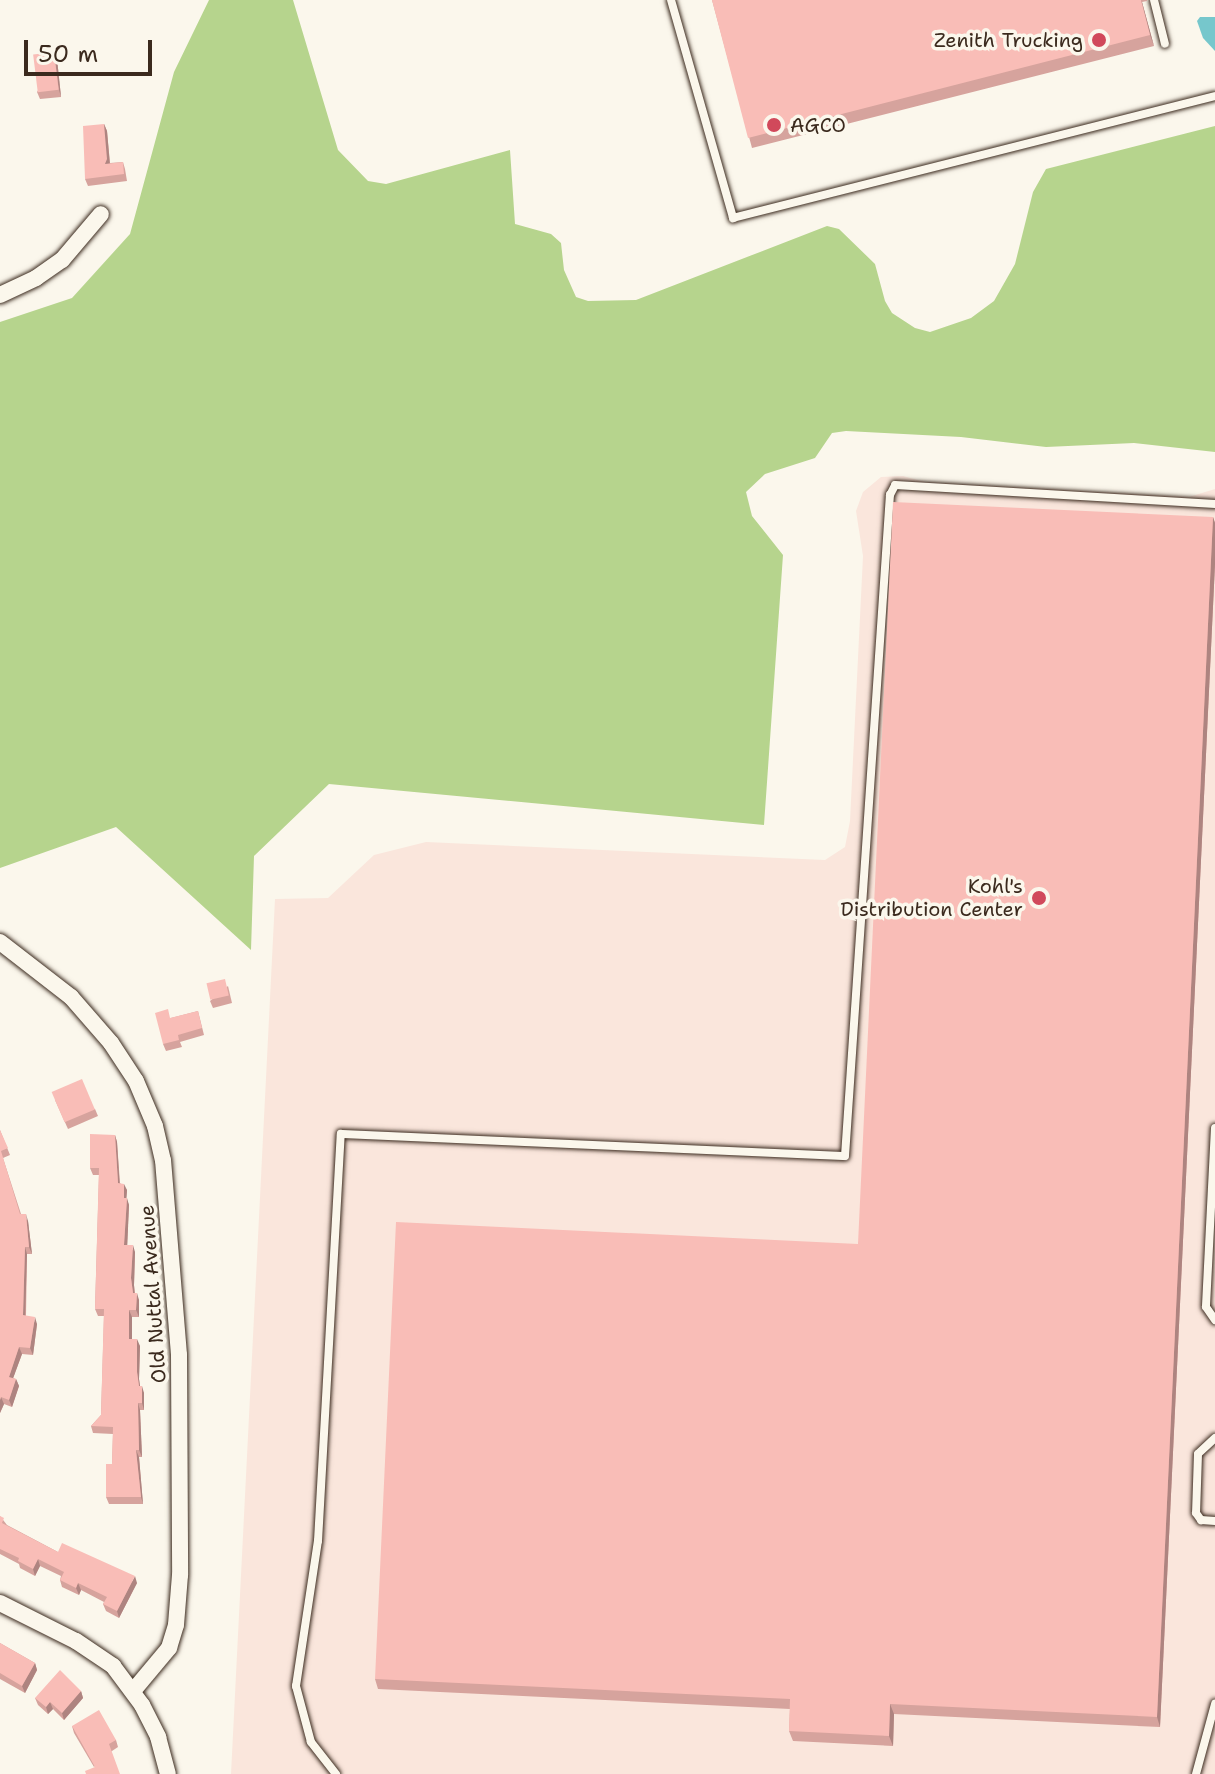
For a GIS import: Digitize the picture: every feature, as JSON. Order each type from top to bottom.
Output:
[{"type":"street","points":[[0,295],[36,278],[62,260],[101,214]]},
{"type":"street","name":"Old Nuttal Avenue","points":[[0,942],[71,997],[111,1043],[136,1081],[155,1126],[163,1160],[179,1355],[180,1575],[176,1625],[169,1648],[133,1691]]},
{"type":"street","points":[[0,1603],[76,1641],[113,1666],[133,1691],[158,1737],[168,1774]]},
{"type":"lane","points":[[671,0],[733,218],[1215,96]]},
{"type":"lane","points":[[1154,0],[1165,44]]},
{"type":"lane","points":[[336,1774],[311,1742],[296,1686],[318,1541],[341,1134],[845,1156],[890,495],[895,485],[1215,504]]},
{"type":"lane","points":[[1215,1128],[1206,1307],[1215,1320]]},
{"type":"lane","points":[[1215,1438],[1198,1454],[1196,1513],[1201,1520],[1215,1521]]},
{"type":"lane","points":[[1196,1774],[1215,1704]]},
{"type":"shaded area","name":"Kohl's Distribution Center","points":[[903,476],[925,482],[1189,497],[1215,489],[1215,1774],[231,1774],[275,899],[328,898],[374,855],[426,842],[825,860],[845,847],[850,821],[863,556],[856,511],[863,492],[881,477]]},
{"type":"green space","points":[[209,0],[293,0],[338,150],[368,181],[386,184],[510,150],[515,224],[551,234],[561,243],[564,270],[576,297],[588,301],[636,300],[827,226],[839,229],[875,264],[885,301],[892,313],[915,328],[930,332],[971,318],[994,301],[1015,264],[1033,192],[1046,169],[1215,126],[1215,452],[1134,443],[1046,447],[961,437],[846,431],[832,433],[815,458],[765,474],[746,492],[752,516],[783,555],[764,825],[329,784],[254,856],[251,950],[116,827],[0,868],[0,322],[72,298],[130,234],[174,72]]},
{"type":"water","points":[[1200,17],[1215,17],[1215,51],[1203,38],[1197,21]]},
{"type":"building","points":[[712,0],[1141,0],[1150,35],[748,138]]},
{"type":"building","points":[[54,52],[59,90],[38,92],[33,55]]},
{"type":"building","points":[[104,124],[105,164],[123,162],[124,174],[85,179],[83,126]]},
{"type":"building","name":"Kohl's Distribution Center","points":[[893,502],[1213,517],[1157,1717],[890,1704],[889,1736],[789,1731],[790,1699],[375,1679],[396,1222],[858,1244]]},
{"type":"building","points":[[225,979],[229,996],[210,1000],[206,983]]},
{"type":"building","points":[[168,1009],[170,1018],[198,1011],[202,1028],[178,1035],[179,1040],[163,1044],[155,1013]]},
{"type":"building","points":[[82,1079],[95,1109],[65,1122],[52,1092]]},
{"type":"building","points":[[0,1130],[8,1148],[1,1151],[20,1214],[26,1214],[29,1247],[25,1247],[23,1315],[35,1317],[30,1348],[19,1347],[9,1377],[16,1379],[9,1400],[1,1397],[0,1400]]},
{"type":"building","points":[[90,1134],[115,1135],[118,1183],[124,1184],[124,1198],[127,1198],[124,1245],[133,1245],[131,1278],[133,1293],[137,1293],[136,1310],[129,1310],[129,1339],[137,1339],[137,1372],[139,1386],[142,1386],[142,1403],[138,1403],[139,1450],[136,1450],[141,1497],[106,1497],[106,1464],[112,1464],[113,1427],[91,1426],[101,1415],[104,1309],[95,1309],[99,1168],[90,1168]]},
{"type":"building","points":[[0,1516],[4,1518],[2,1523],[58,1552],[62,1543],[135,1576],[117,1611],[103,1604],[107,1597],[78,1583],[76,1588],[60,1580],[64,1572],[38,1559],[33,1569],[0,1549]]},
{"type":"building","points":[[0,1643],[35,1663],[22,1686],[0,1673]]},
{"type":"building","points":[[60,1670],[81,1691],[62,1713],[50,1702],[46,1707],[35,1698]]},
{"type":"building","points":[[99,1710],[116,1740],[109,1744],[120,1774],[86,1774],[85,1771],[95,1767],[72,1726]]},
{"type":"place","name":"Zenith Trucking","points":[[1099,40]]},
{"type":"place","name":"AGCO","points":[[774,125]]},
{"type":"place","name":"Kohl's Distribution Center","points":[[1039,898]]}]
